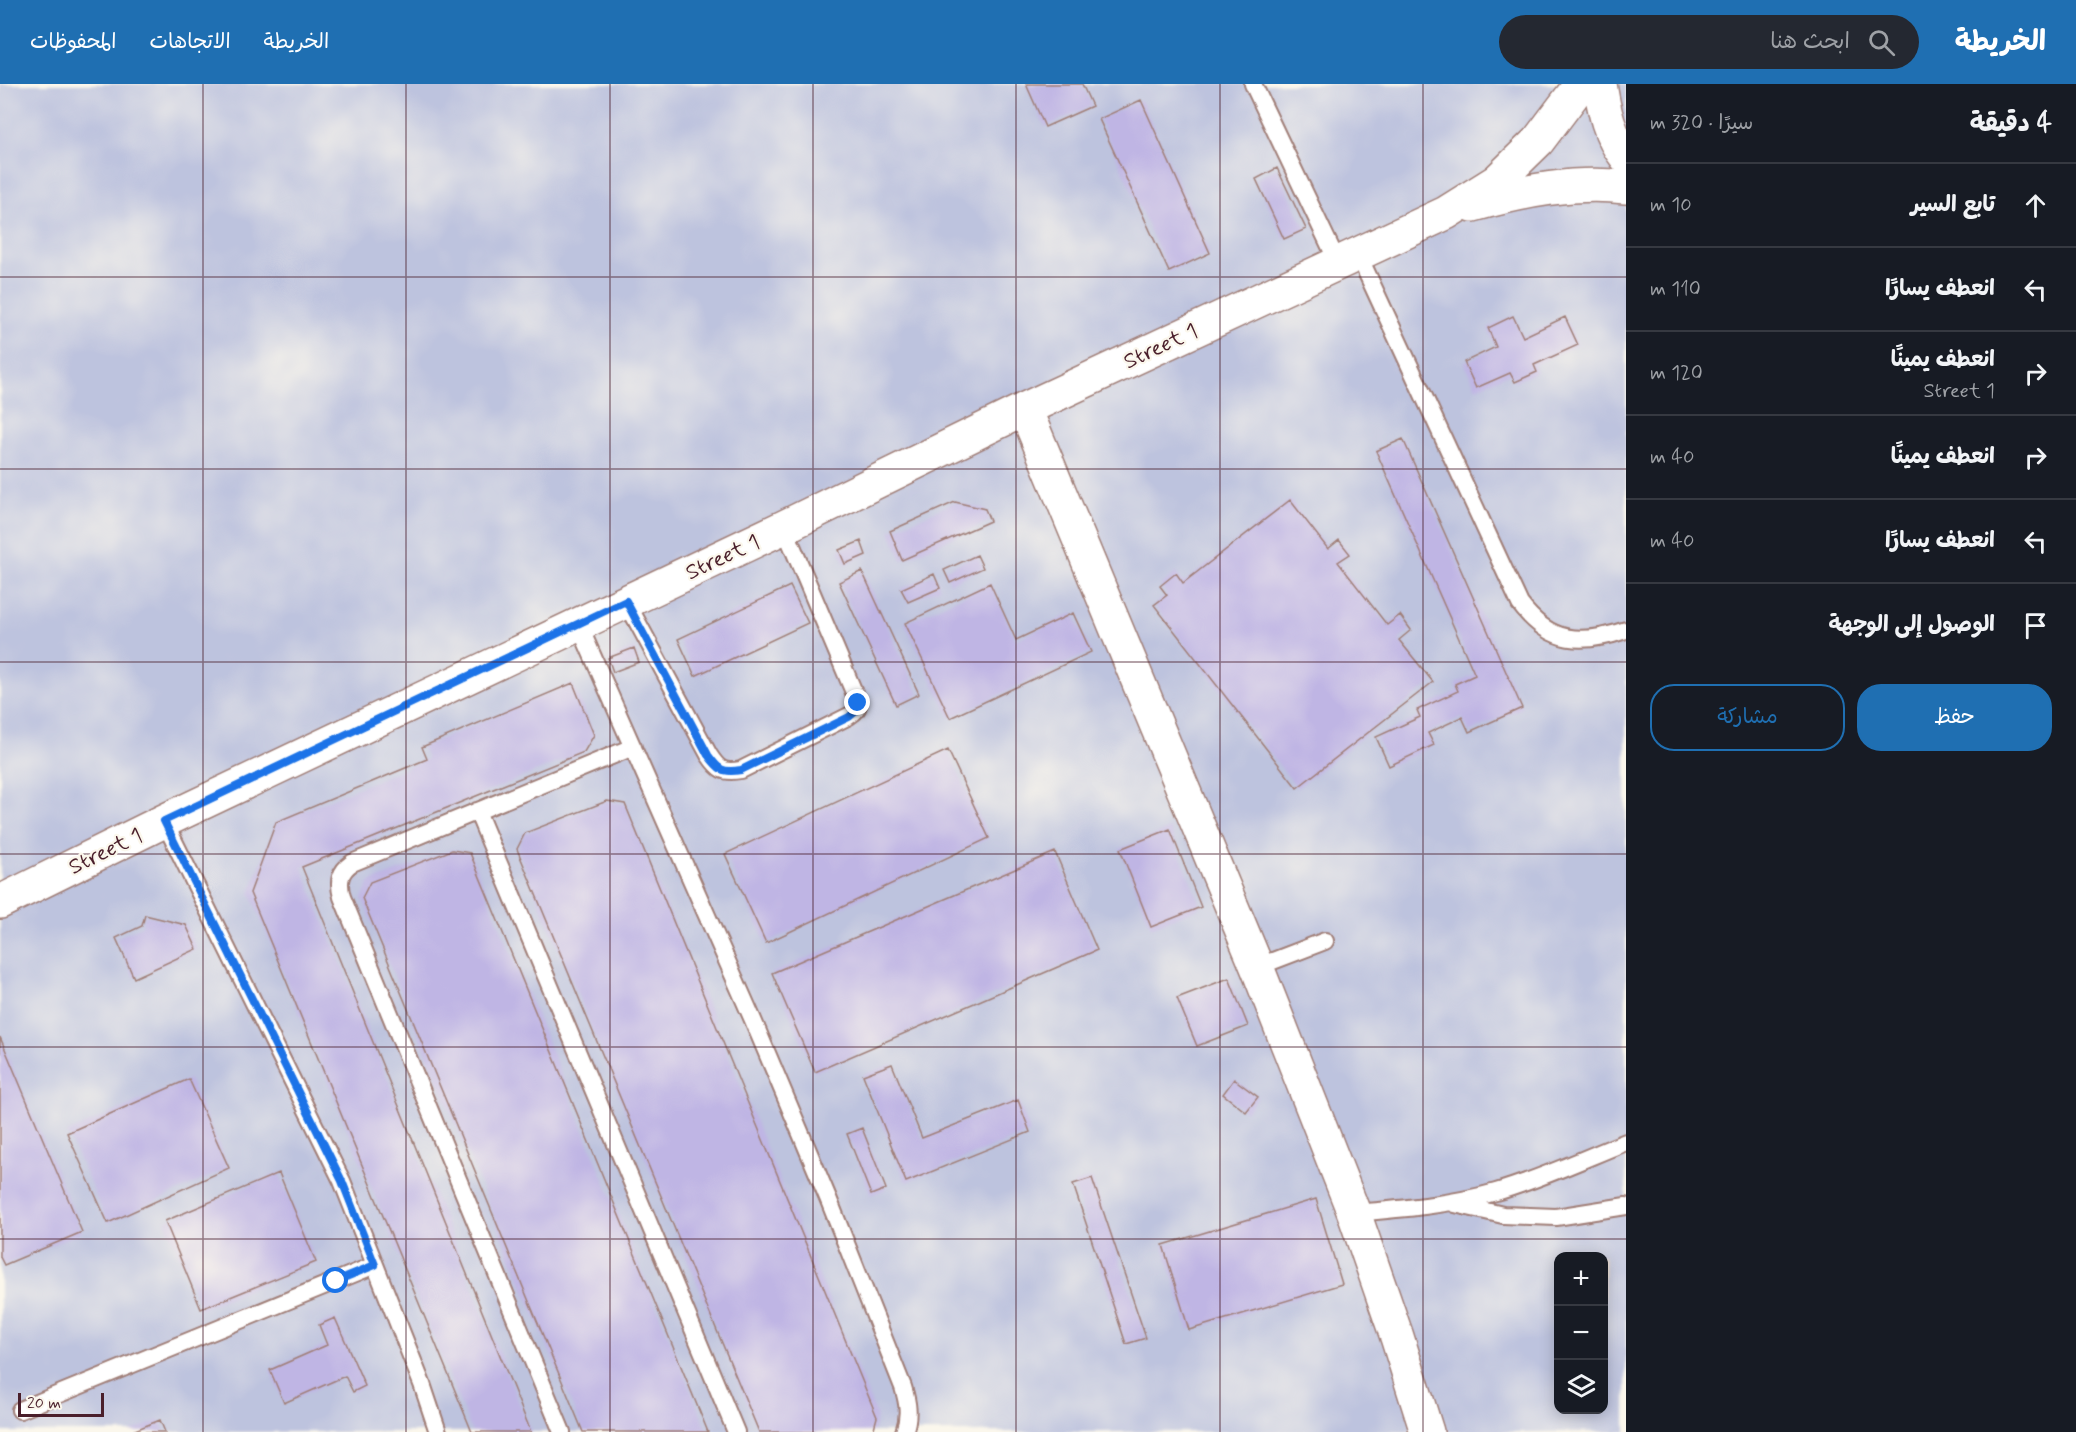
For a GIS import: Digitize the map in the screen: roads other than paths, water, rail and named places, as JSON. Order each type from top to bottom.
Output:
[{"type":"street","name":"Street 1","points":[[0,902],[164,821],[1025,410],[1446,213],[1497,181],[1538,141],[1581,84]]},
{"type":"street","points":[[1600,84],[1604,113],[1616,144],[1626,157]]},
{"type":"street","name":"Street 1","points":[[1446,213],[1502,197],[1555,188],[1600,185],[1626,187]]},
{"type":"street","points":[[1025,410],[1257,967],[1354,1213],[1397,1336],[1427,1432]]},
{"type":"lane","points":[[1253,84],[1348,258],[1520,604],[1530,618],[1558,636],[1575,640],[1591,640],[1626,630]]},
{"type":"lane","points":[[626,601],[708,755],[720,770],[729,772],[741,770],[849,717],[858,707],[856,697],[784,527]]},
{"type":"lane","points":[[578,623],[753,1020],[828,1198],[908,1403],[908,1420],[904,1432]]},
{"type":"lane","points":[[562,1432],[340,889],[341,874],[352,863],[633,747]]},
{"type":"lane","points":[[477,811],[736,1432]]},
{"type":"lane","points":[[164,821],[342,1181],[422,1384],[438,1432]]},
{"type":"lane","points":[[1257,967],[1325,941]]},
{"type":"lane","points":[[1354,1213],[1450,1203],[1506,1189],[1626,1142]]},
{"type":"lane","points":[[1450,1203],[1503,1215],[1556,1217],[1626,1206]]},
{"type":"lane","points":[[20,1410],[375,1265]]}]
